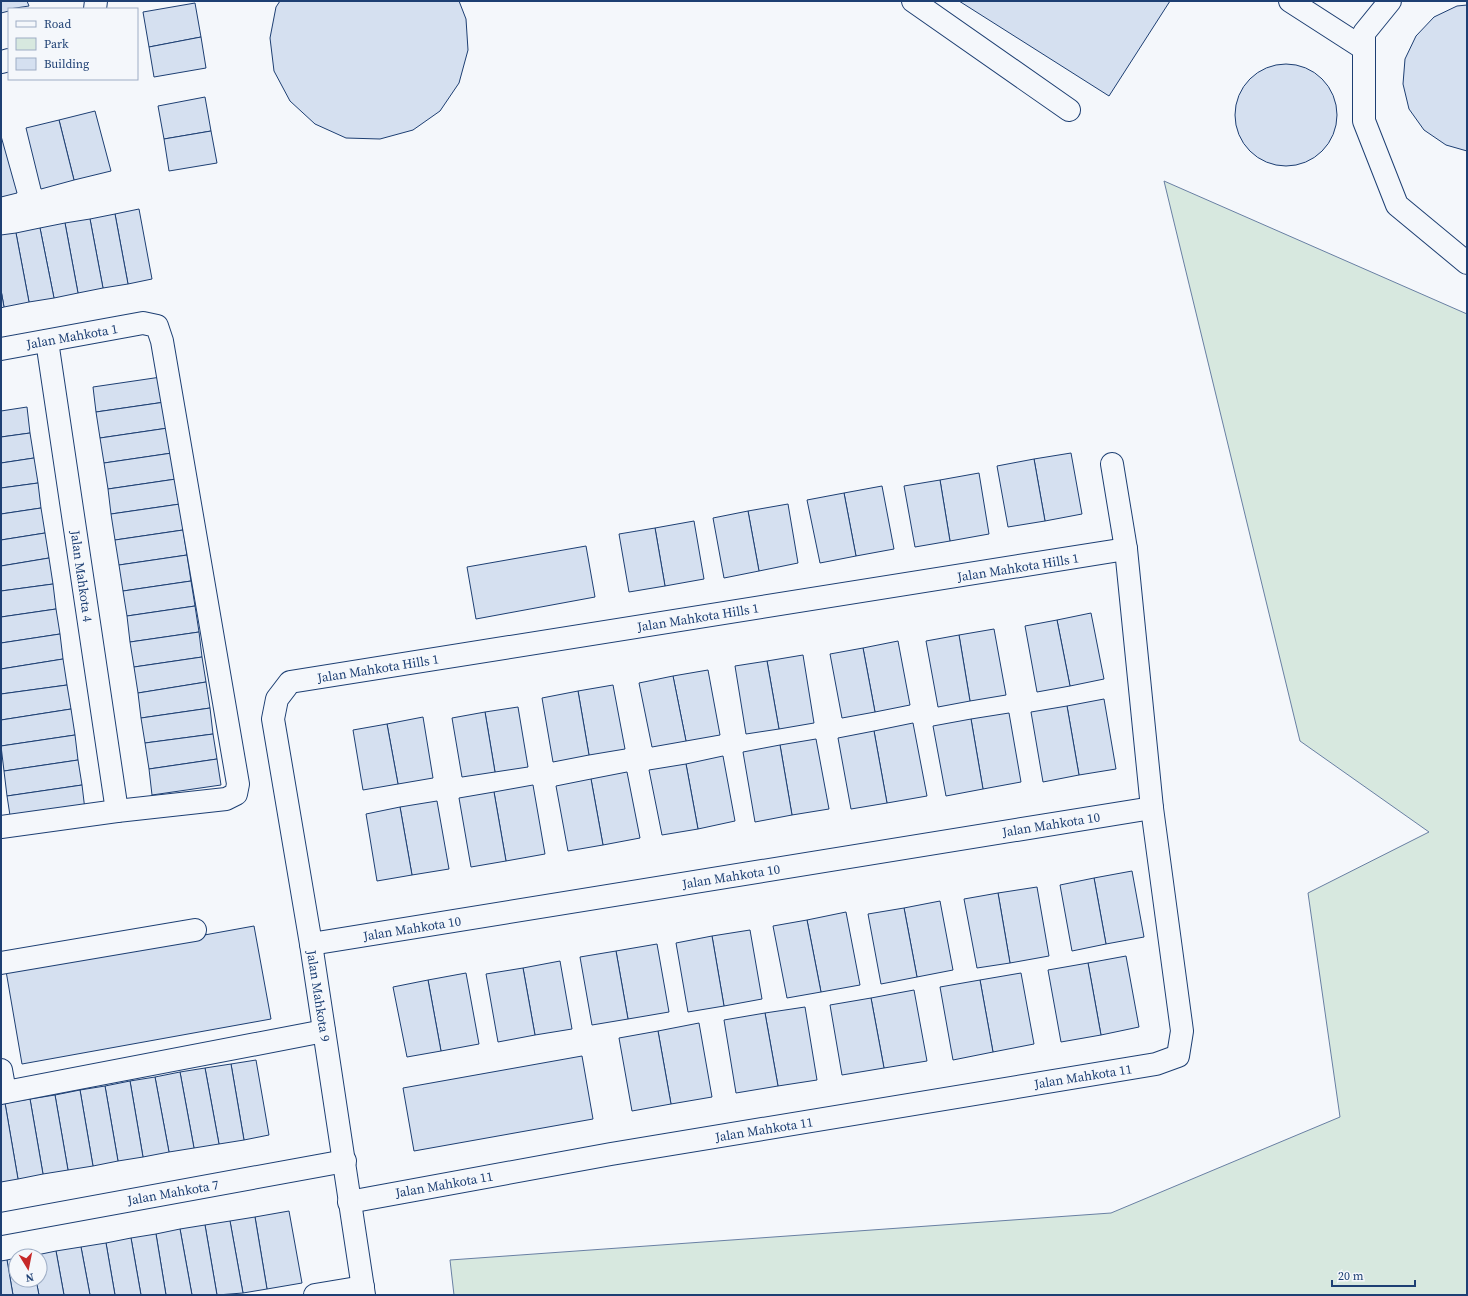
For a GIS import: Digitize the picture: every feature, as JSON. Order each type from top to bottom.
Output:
[{"type":"street","points":[[913,1],[1069,110]]},
{"type":"street","points":[[1290,1],[1363,48]]},
{"type":"street","points":[[1390,1],[1364,33],[1364,121],[1397,205],[1467,263]]},
{"type":"street","name":"Jalan Mahkota 1","points":[[1,349],[143,323],[157,326],[163,349],[238,784],[236,794],[226,799],[117,811]]},
{"type":"street","name":"Jalan Mahkota 4","points":[[47,341],[117,811]]},
{"type":"street","points":[[1112,464],[1126,550],[1152,808]]},
{"type":"street","name":"Jalan Mahkota Hills 1","points":[[277,699],[290,682],[1126,550]]},
{"type":"street","name":"Jalan Mahkota 9","points":[[277,699],[273,718],[311,944],[345,1161],[349,1202],[363,1291]]},
{"type":"street","name":"Jalan Mahkota 10","points":[[311,944],[1152,808]]},
{"type":"street","name":"Jalan Mahkota 11","points":[[349,1202],[611,1154],[1156,1064],[1178,1056],[1182,1031],[1152,808]]},
{"type":"street","points":[[1,827],[117,811]]},
{"type":"street","points":[[1,964],[194,930]]},
{"type":"street","points":[[1,1070],[3,1092],[324,1031]]},
{"type":"street","name":"Jalan Mahkota 7","points":[[1,1224],[345,1161]]},
{"type":"street","points":[[315,1295],[363,1291]]},
{"type":"green space","points":[[1164,181],[1467,314],[1467,1295],[454,1295],[450,1260],[1111,1213],[1340,1117],[1308,893],[1429,832],[1300,741]]},
{"type":"building","points":[[1,1],[27,1],[29,6],[8,8],[8,11],[1,13]]},
{"type":"building","points":[[280,1],[459,1],[466,19],[468,50],[459,83],[440,111],[413,130],[380,139],[346,138],[315,124],[290,101],[274,71],[270,38],[276,7]]},
{"type":"building","points":[[959,1],[1170,1],[1109,96]]},
{"type":"building","points":[[195,3],[201,37],[149,47],[143,12]]},
{"type":"building","points":[[1467,5],[1467,151],[1446,145],[1424,130],[1409,109],[1403,84],[1405,59],[1416,36],[1434,17],[1457,6]]},
{"type":"building","points":[[201,37],[206,68],[154,77],[149,47]]},
{"type":"building","points":[[1286,64],[1305,68],[1322,79],[1333,96],[1337,115],[1333,134],[1322,151],[1305,162],[1286,166],[1267,162],[1250,151],[1239,134],[1235,115],[1239,96],[1250,79],[1267,68]]},
{"type":"building","points":[[205,97],[211,131],[164,139],[158,106]]},
{"type":"building","points":[[95,111],[111,171],[74,180],[59,120]]},
{"type":"building","points":[[59,120],[74,180],[41,189],[26,128]]},
{"type":"building","points":[[211,131],[217,163],[169,171],[164,139]]},
{"type":"building","points":[[1,136],[17,193],[1,197]]},
{"type":"building","points":[[139,209],[152,279],[128,284],[115,214]]},
{"type":"building","points":[[115,214],[128,284],[103,288],[90,219]]},
{"type":"building","points":[[90,219],[103,288],[78,293],[65,223]]},
{"type":"building","points":[[65,223],[78,293],[54,298],[40,228]]},
{"type":"building","points":[[40,228],[54,298],[29,302],[16,233]]},
{"type":"building","points":[[16,233],[29,302],[4,307],[1,290],[1,235]]},
{"type":"building","points":[[1,290],[4,307],[1,308]]},
{"type":"building","points":[[161,377],[165,402],[96,412],[93,387]]},
{"type":"building","points":[[165,402],[168,428],[100,438],[96,412]]},
{"type":"building","points":[[27,407],[30,433],[1,437],[1,411]]},
{"type":"building","points":[[168,428],[172,453],[104,463],[100,438]]},
{"type":"building","points":[[30,433],[34,458],[1,463],[1,437]]},
{"type":"building","points":[[172,453],[176,479],[108,489],[104,463]]},
{"type":"building","points":[[1071,453],[1082,514],[1045,521],[1034,459]]},
{"type":"building","points":[[34,458],[38,483],[1,488],[1,463]]},
{"type":"building","points":[[1034,459],[1045,521],[1008,527],[997,466]]},
{"type":"building","points":[[979,473],[989,534],[950,541],[940,480]]},
{"type":"building","points":[[176,479],[180,504],[111,514],[108,489]]},
{"type":"building","points":[[940,480],[950,541],[915,547],[904,486]]},
{"type":"building","points":[[38,483],[41,508],[1,514],[1,488]]},
{"type":"building","points":[[882,486],[894,549],[856,556],[844,493]]},
{"type":"building","points":[[844,493],[856,556],[820,563],[807,500]]},
{"type":"building","points":[[180,504],[183,530],[115,540],[111,514]]},
{"type":"building","points":[[788,504],[798,563],[759,571],[748,511]]},
{"type":"building","points":[[41,508],[45,533],[1,540],[1,514]]},
{"type":"building","points":[[748,511],[759,571],[724,578],[713,518]]},
{"type":"building","points":[[694,521],[704,579],[665,586],[655,528]]},
{"type":"building","points":[[655,528],[665,586],[629,592],[619,534]]},
{"type":"building","points":[[183,530],[187,555],[119,565],[115,540]]},
{"type":"building","points":[[45,533],[49,558],[1,566],[1,540]]},
{"type":"building","points":[[586,546],[595,597],[476,619],[467,567]]},
{"type":"building","points":[[187,555],[191,581],[123,591],[119,565]]},
{"type":"building","points":[[49,558],[53,584],[1,591],[1,566]]},
{"type":"building","points":[[191,581],[195,606],[127,616],[123,591]]},
{"type":"building","points":[[53,584],[56,609],[1,617],[1,591]]},
{"type":"building","points":[[195,606],[199,632],[130,642],[127,616]]},
{"type":"building","points":[[56,609],[60,634],[1,643],[1,617]]},
{"type":"building","points":[[1091,613],[1104,679],[1070,686],[1057,620]]},
{"type":"building","points":[[1057,620],[1070,686],[1037,692],[1025,626]]},
{"type":"building","points":[[994,629],[1006,695],[970,701],[959,635]]},
{"type":"building","points":[[199,632],[202,657],[134,667],[130,642]]},
{"type":"building","points":[[60,634],[63,659],[1,669],[1,643]]},
{"type":"building","points":[[959,635],[970,701],[938,707],[926,641]]},
{"type":"building","points":[[898,641],[910,705],[875,712],[863,648]]},
{"type":"building","points":[[863,648],[875,712],[842,718],[830,654]]},
{"type":"building","points":[[803,655],[814,723],[779,729],[767,661]]},
{"type":"building","points":[[202,657],[206,682],[138,693],[134,667]]},
{"type":"building","points":[[63,659],[67,685],[1,694],[1,669]]},
{"type":"building","points":[[767,661],[779,729],[746,734],[735,666]]},
{"type":"building","points":[[708,670],[720,735],[686,741],[673,676]]},
{"type":"building","points":[[673,676],[686,741],[652,747],[639,683]]},
{"type":"building","points":[[206,682],[210,708],[141,718],[138,693]]},
{"type":"building","points":[[67,685],[71,709],[1,720],[1,694]]},
{"type":"building","points":[[613,685],[625,749],[589,755],[578,691]]},
{"type":"building","points":[[578,691],[589,755],[553,762],[542,698]]},
{"type":"building","points":[[1104,699],[1116,769],[1079,775],[1067,706]]},
{"type":"building","points":[[1067,706],[1079,775],[1043,782],[1031,712]]},
{"type":"building","points":[[518,707],[528,767],[495,772],[485,712]]},
{"type":"building","points":[[210,708],[213,734],[145,743],[141,718]]},
{"type":"building","points":[[71,709],[75,735],[1,746],[1,720]]},
{"type":"building","points":[[485,712],[495,772],[462,777],[452,718]]},
{"type":"building","points":[[1009,713],[1021,782],[983,789],[971,719]]},
{"type":"building","points":[[423,717],[433,778],[398,784],[387,724]]},
{"type":"building","points":[[971,719],[983,789],[946,796],[933,726]]},
{"type":"building","points":[[913,723],[927,796],[887,803],[874,731]]},
{"type":"building","points":[[387,724],[398,784],[363,790],[353,730]]},
{"type":"building","points":[[874,731],[887,803],[851,809],[838,738]]},
{"type":"building","points":[[213,734],[217,759],[149,769],[145,743]]},
{"type":"building","points":[[75,735],[78,760],[4,771],[1,746]]},
{"type":"building","points":[[816,739],[829,809],[792,815],[780,745]]},
{"type":"building","points":[[780,745],[792,815],[755,822],[743,752]]},
{"type":"building","points":[[723,756],[735,821],[698,829],[686,764]]},
{"type":"building","points":[[217,759],[221,785],[152,795],[149,769]]},
{"type":"building","points":[[78,760],[82,785],[7,796],[4,771]]},
{"type":"building","points":[[686,764],[698,829],[662,835],[649,770]]},
{"type":"building","points":[[627,772],[640,838],[603,845],[591,779]]},
{"type":"building","points":[[591,779],[603,845],[568,851],[556,786]]},
{"type":"building","points":[[82,785],[85,810],[11,822],[7,796]]},
{"type":"building","points":[[533,785],[545,854],[506,861],[494,792]]},
{"type":"building","points":[[494,792],[506,861],[471,867],[459,798]]},
{"type":"building","points":[[437,801],[449,869],[412,875],[400,807]]},
{"type":"building","points":[[400,807],[412,875],[377,881],[366,814]]},
{"type":"building","points":[[1132,871],[1144,937],[1106,944],[1094,878]]},
{"type":"building","points":[[1094,878],[1106,944],[1072,951],[1060,885]]},
{"type":"building","points":[[1037,887],[1049,956],[1010,963],[998,893]]},
{"type":"building","points":[[998,893],[1010,963],[977,968],[964,899]]},
{"type":"building","points":[[940,901],[953,970],[917,977],[904,908]]},
{"type":"building","points":[[904,908],[917,977],[881,984],[868,914]]},
{"type":"building","points":[[846,912],[860,985],[821,992],[807,920]]},
{"type":"building","points":[[807,920],[821,992],[787,998],[773,926]]},
{"type":"building","points":[[254,926],[271,1019],[22,1064],[6,971]]},
{"type":"building","points":[[750,930],[762,999],[724,1006],[712,936]]},
{"type":"building","points":[[712,936],[724,1006],[688,1012],[676,943]]},
{"type":"building","points":[[657,944],[669,1012],[628,1019],[616,951]]},
{"type":"building","points":[[616,951],[628,1019],[592,1025],[580,957]]},
{"type":"building","points":[[1126,956],[1139,1027],[1101,1035],[1088,963]]},
{"type":"building","points":[[560,961],[572,1029],[535,1035],[523,968]]},
{"type":"building","points":[[1088,963],[1101,1035],[1061,1042],[1048,970]]},
{"type":"building","points":[[523,968],[535,1035],[498,1042],[486,974]]},
{"type":"building","points":[[466,973],[479,1044],[441,1051],[428,980]]},
{"type":"building","points":[[1021,973],[1034,1044],[993,1052],[980,980]]},
{"type":"building","points":[[428,980],[441,1051],[407,1057],[393,987]]},
{"type":"building","points":[[980,980],[993,1052],[953,1060],[940,987]]},
{"type":"building","points":[[914,990],[927,1061],[884,1068],[871,998]]},
{"type":"building","points":[[871,998],[884,1068],[842,1075],[830,1005]]},
{"type":"building","points":[[805,1007],[817,1080],[778,1086],[765,1013]]},
{"type":"building","points":[[765,1013],[778,1086],[736,1093],[724,1020]]},
{"type":"building","points":[[699,1023],[712,1097],[671,1104],[658,1031]]},
{"type":"building","points":[[658,1031],[671,1104],[632,1111],[619,1038]]},
{"type":"building","points":[[582,1056],[593,1119],[414,1151],[403,1088]]},
{"type":"building","points":[[256,1060],[269,1135],[244,1140],[231,1064]]},
{"type":"building","points":[[231,1064],[244,1140],[219,1144],[205,1068]]},
{"type":"building","points":[[205,1068],[219,1144],[194,1148],[180,1072]]},
{"type":"building","points":[[180,1072],[194,1148],[169,1152],[155,1077]]},
{"type":"building","points":[[155,1077],[169,1152],[143,1157],[130,1081]]},
{"type":"building","points":[[130,1081],[143,1157],[118,1161],[105,1086]]},
{"type":"building","points":[[105,1086],[118,1161],[93,1166],[80,1090]]},
{"type":"building","points":[[80,1090],[93,1166],[68,1170],[55,1095]]},
{"type":"building","points":[[55,1095],[68,1170],[43,1174],[30,1099]]},
{"type":"building","points":[[30,1099],[43,1174],[18,1179],[5,1103]]},
{"type":"building","points":[[5,1103],[18,1179],[1,1182],[1,1104]]},
{"type":"building","points":[[289,1211],[302,1283],[267,1289],[255,1217]]},
{"type":"building","points":[[255,1217],[267,1289],[243,1293],[230,1221]]},
{"type":"building","points":[[230,1221],[243,1293],[217,1295],[205,1225]]},
{"type":"building","points":[[205,1225],[217,1295],[192,1295],[180,1229]]},
{"type":"building","points":[[180,1229],[192,1295],[166,1295],[156,1234]]},
{"type":"building","points":[[156,1234],[166,1295],[141,1295],[131,1238]]},
{"type":"building","points":[[131,1238],[141,1295],[115,1295],[106,1243]]},
{"type":"building","points":[[106,1243],[115,1295],[90,1295],[81,1247]]},
{"type":"building","points":[[81,1247],[90,1295],[64,1295],[56,1251]]},
{"type":"building","points":[[56,1251],[64,1295],[39,1295],[38,1288],[48,1288],[48,1253]]},
{"type":"building","points":[[7,1260],[8,1288],[12,1288],[13,1295],[1,1295],[1,1261]]},
{"type":"building","points":[[12,1288],[38,1288],[39,1295],[13,1295]]}]
